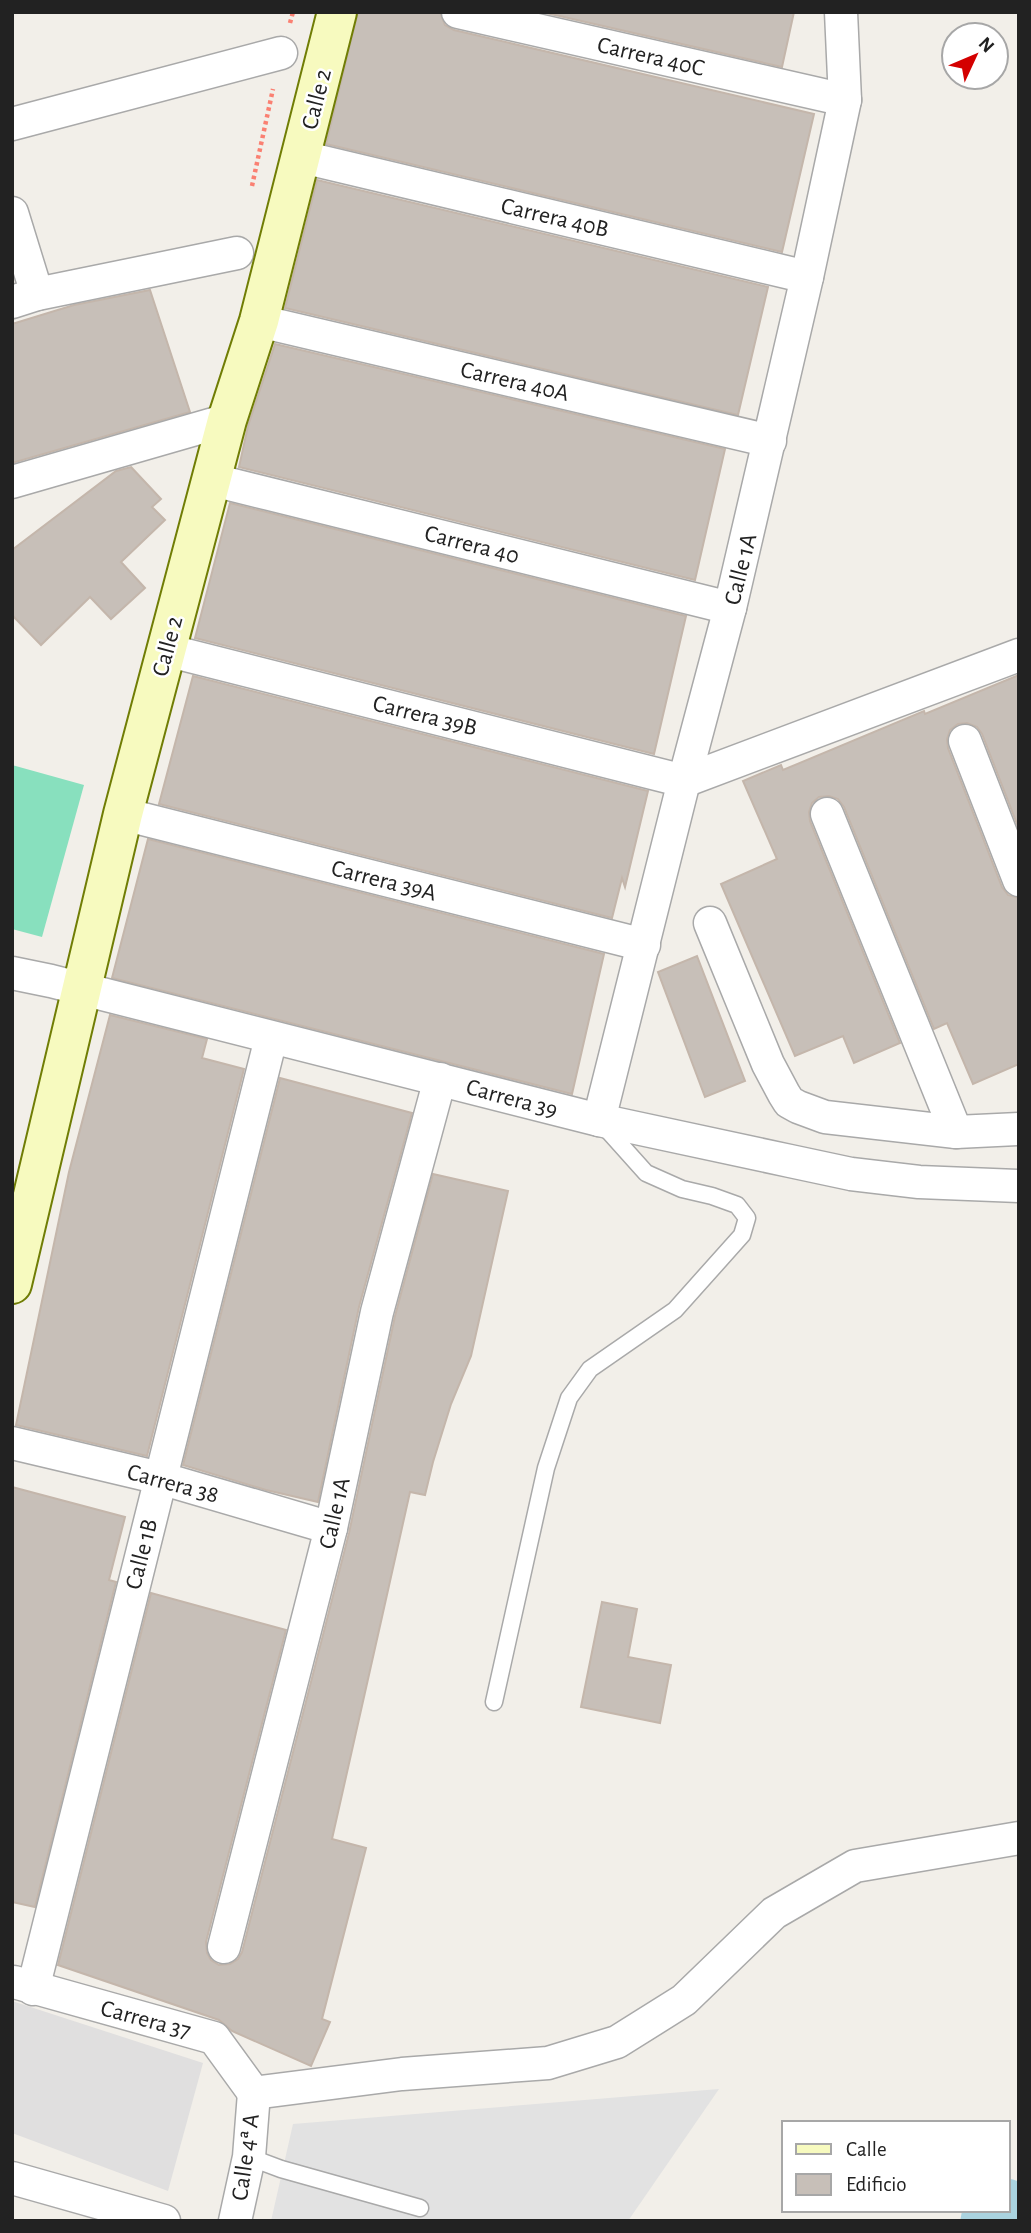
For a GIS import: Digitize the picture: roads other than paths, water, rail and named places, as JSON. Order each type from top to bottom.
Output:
[{"type":"street","name":"Calle 2","points":[[12,1284],[84,989],[123,814],[227,420],[259,321],[337,12]]},
{"type":"street","name":"Carrera 40C","points":[[457,12],[845,100]]},
{"type":"street","name":"Calle 1A","points":[[599,1120],[771,441],[845,100],[841,12]]},
{"type":"street","points":[[12,124],[281,53]]},
{"type":"street","name":"Carrera 40B","points":[[302,157],[807,276]]},
{"type":"street","points":[[12,213],[25,298],[237,253]]},
{"type":"street","name":"Carrera 40A","points":[[259,321],[771,441]]},
{"type":"street","points":[[12,482],[227,420]]},
{"type":"street","name":"Carrera 40","points":[[213,480],[730,608]]},
{"type":"street","name":"Carrera 39B","points":[[166,650],[684,781]]},
{"type":"street","points":[[684,781],[1019,655]]},
{"type":"street","points":[[965,741],[1019,880]]},
{"type":"street","name":"Carrera 39A","points":[[123,814],[644,945]]},
{"type":"street","points":[[827,814],[956,1132]]},
{"type":"street","points":[[710,923],[768,1064],[789,1102],[825,1117],[956,1132],[1019,1129]]},
{"type":"street","name":"Carrera 39","points":[[12,973],[599,1120],[851,1174],[919,1182],[1019,1186]]},
{"type":"street","name":"Calle 1B","points":[[23,1985],[160,1478],[271,1038]]},
{"type":"street","name":"Calle 1A","points":[[224,1947],[331,1528],[377,1312],[440,1079]]},
{"type":"street","name":"Carrera 38","points":[[12,1443],[160,1478],[331,1528]]},
{"type":"street","points":[[254,2093],[402,2074],[548,2063],[617,2042],[684,2000],[774,1913],[855,1866],[1019,1838]]},
{"type":"street","name":"Carrera 37","points":[[23,1985],[214,2038],[254,2093]]},
{"type":"street","name":"Calle 4ª A","points":[[235,2221],[249,2157],[254,2093]]},
{"type":"street","points":[[12,2178],[164,2221]]},
{"type":"lane","points":[[494,1702],[546,1468],[569,1398],[590,1369],[675,1310],[742,1235],[747,1218],[737,1205],[682,1189],[646,1173],[599,1120]]},
{"type":"lane","points":[[249,2157],[281,2169],[420,2208]]},
{"type":"waterway","points":[[992,2221],[1003,2212]]}]
